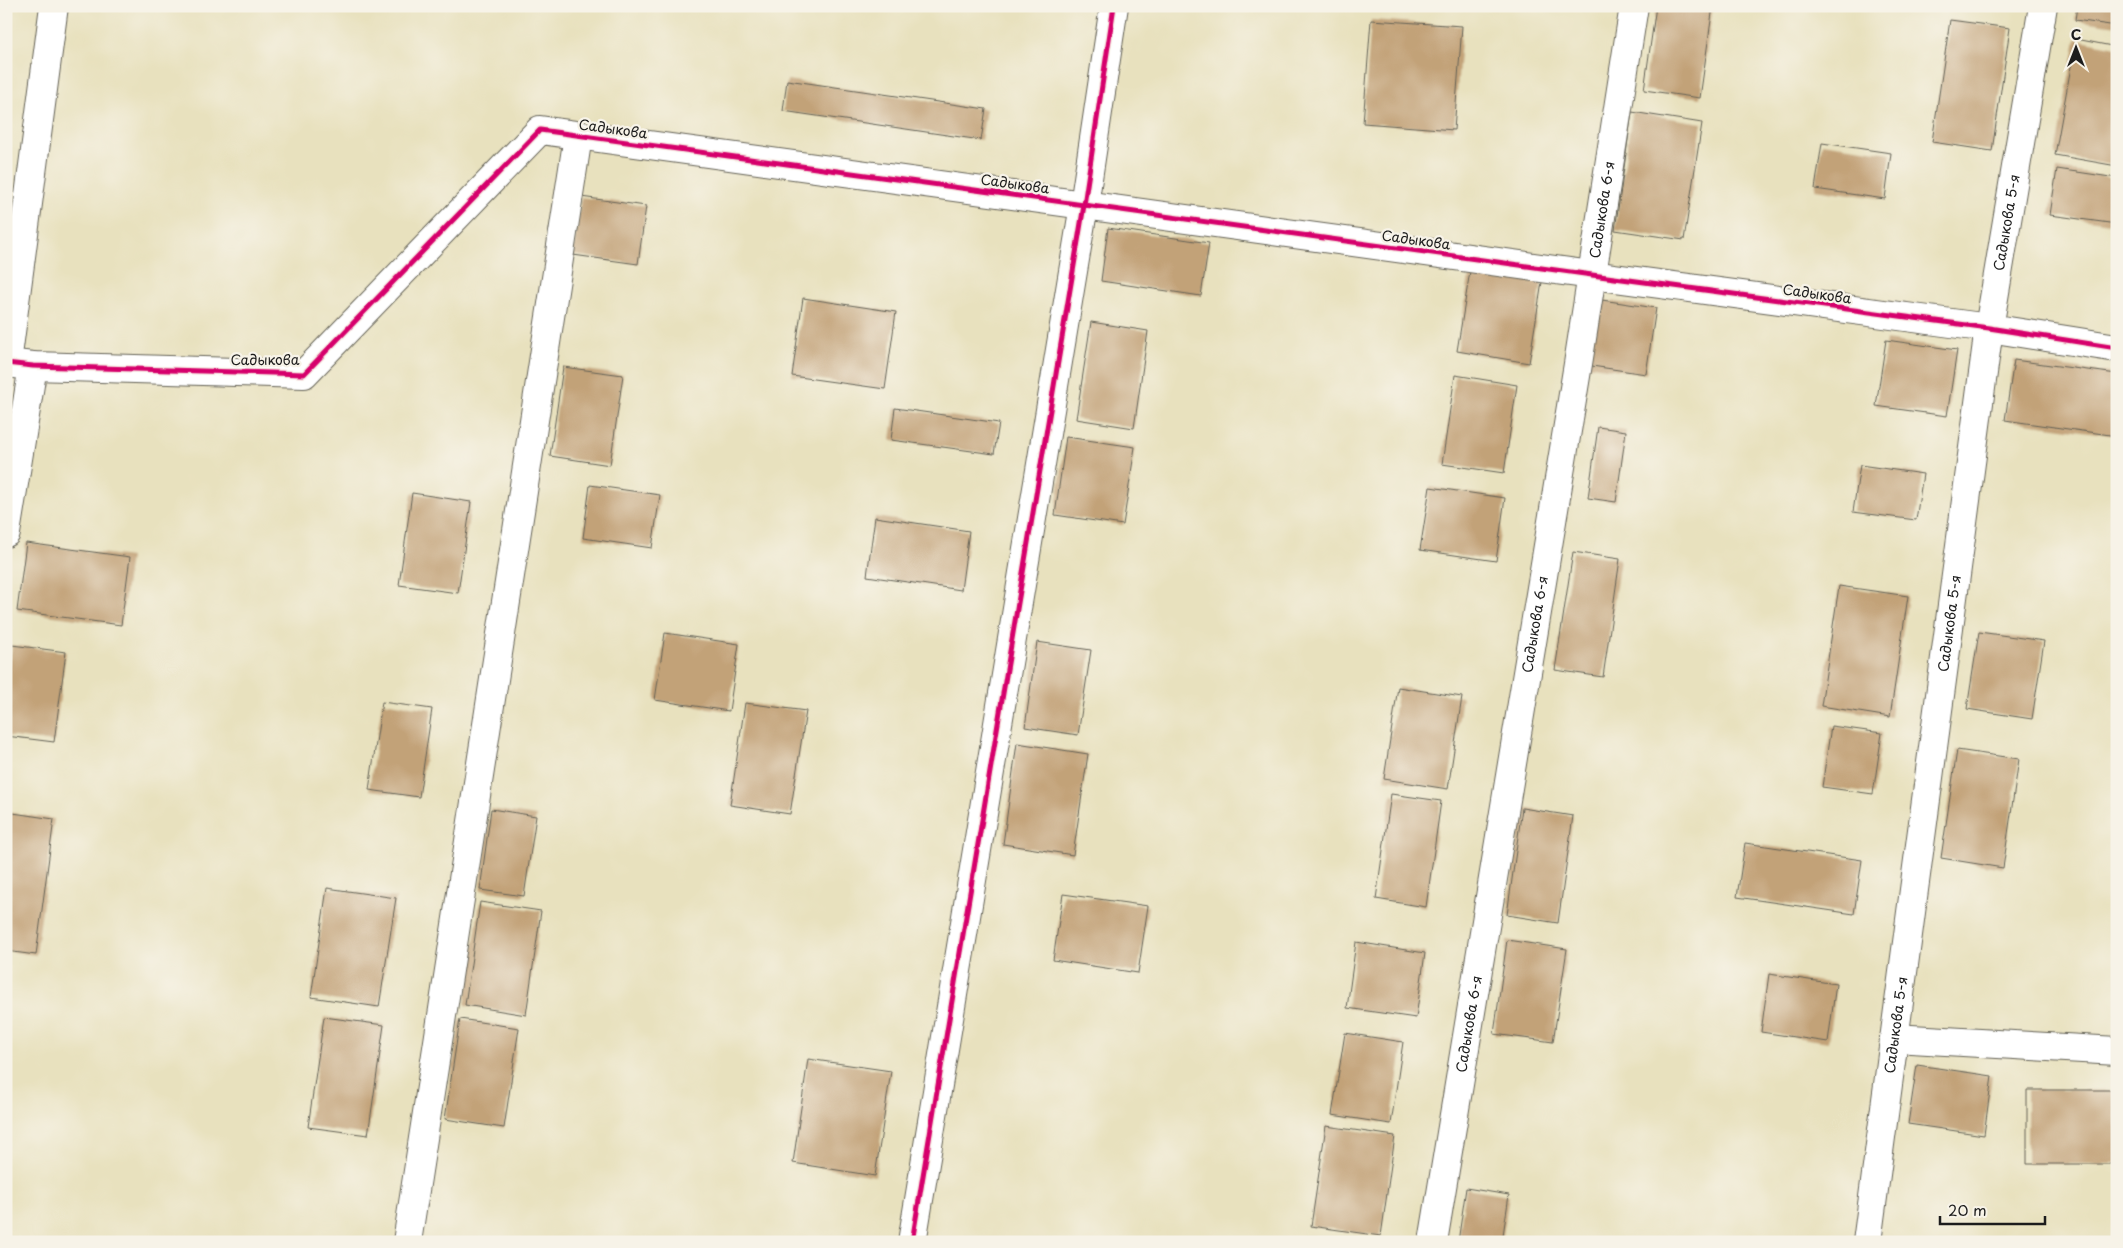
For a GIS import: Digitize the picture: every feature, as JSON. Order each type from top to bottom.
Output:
[{"type":"street","points":[[6,533],[15,364],[54,6]]},
{"type":"street","points":[[912,1242],[1084,205],[1114,6]]},
{"type":"street","name":"Садыкова 6-я","points":[[1433,1242],[1592,275],[1634,6]]},
{"type":"street","name":"Садыкова 5-я","points":[[1867,1242],[1988,328],[2042,6]]},
{"type":"street","name":"Садыкова","points":[[15,364],[304,374],[540,130],[1988,328],[2117,348]]},
{"type":"street","points":[[407,1242],[578,136]]},
{"type":"street","points":[[1894,1038],[2117,1051]]},
{"type":"building","points":[[1656,6],[1713,6],[1700,98],[1644,90]]},
{"type":"building","points":[[2077,6],[2117,6],[2117,26],[2075,20]]},
{"type":"building","points":[[1371,20],[1462,26],[1454,130],[1363,123]]},
{"type":"building","points":[[1950,20],[2010,28],[1992,151],[1932,142]]},
{"type":"building","points":[[2076,39],[2117,47],[2117,166],[2055,155]]},
{"type":"building","points":[[787,80],[986,109],[981,140],[783,111]]},
{"type":"building","points":[[1632,112],[1702,123],[1684,240],[1615,230]]},
{"type":"building","points":[[1822,143],[1891,153],[1885,199],[1815,189]]},
{"type":"building","points":[[2057,169],[2117,178],[2117,224],[2050,215]]},
{"type":"building","points":[[581,197],[646,206],[638,264],[573,255]]},
{"type":"building","points":[[1108,228],[1209,243],[1201,296],[1101,281]]},
{"type":"building","points":[[1470,271],[1542,282],[1529,363],[1457,351]]},
{"type":"building","points":[[803,298],[896,312],[885,389],[792,376]]},
{"type":"building","points":[[1595,299],[1656,308],[1646,374],[1585,365]]},
{"type":"building","points":[[1091,322],[1148,331],[1134,428],[1076,419]]},
{"type":"building","points":[[1886,340],[1957,350],[1947,416],[1876,406]]},
{"type":"building","points":[[2014,360],[2117,374],[2117,436],[2005,420]]},
{"type":"building","points":[[563,367],[623,375],[610,465],[550,456]]},
{"type":"building","points":[[1455,375],[1517,385],[1504,473],[1442,464]]},
{"type":"building","points":[[895,408],[999,423],[994,454],[891,440]]},
{"type":"building","points":[[1598,427],[1626,431],[1616,502],[1588,498]]},
{"type":"building","points":[[1066,437],[1135,447],[1123,525],[1055,515]]},
{"type":"building","points":[[1860,465],[1923,474],[1916,520],[1853,512]]},
{"type":"building","points":[[590,485],[660,495],[652,548],[583,538]]},
{"type":"building","points":[[1430,487],[1505,498],[1496,561],[1420,550]]},
{"type":"building","points":[[412,493],[471,502],[458,593],[399,585]]},
{"type":"building","points":[[875,517],[969,531],[961,590],[867,576]]},
{"type":"building","points":[[26,543],[130,557],[121,625],[17,611]]},
{"type":"building","points":[[1573,552],[1620,559],[1603,677],[1555,670]]},
{"type":"building","points":[[1839,586],[1908,596],[1890,717],[1821,706]]},
{"type":"building","points":[[1979,632],[2044,641],[2032,719],[1967,709]]},
{"type":"building","points":[[665,633],[739,644],[729,711],[655,700]]},
{"type":"building","points":[[1037,642],[1091,650],[1078,735],[1025,727]]},
{"type":"building","points":[[12,645],[66,652],[54,742],[6,736],[6,687]]},
{"type":"building","points":[[1398,687],[1462,697],[1448,789],[1384,779]]},
{"type":"building","points":[[382,702],[432,709],[419,797],[369,790]]},
{"type":"building","points":[[745,703],[806,711],[790,814],[730,805]]},
{"type":"building","points":[[1831,726],[1882,733],[1873,794],[1822,787]]},
{"type":"building","points":[[1017,743],[1088,754],[1073,855],[1003,844]]},
{"type":"building","points":[[1957,750],[2019,759],[2003,868],[1941,858]]},
{"type":"building","points":[[1391,794],[1441,801],[1426,907],[1376,899]]},
{"type":"building","points":[[1522,808],[1573,816],[1558,923],[1507,915]]},
{"type":"building","points":[[491,809],[536,816],[524,896],[480,890]]},
{"type":"building","points":[[6,812],[54,819],[36,955],[6,951]]},
{"type":"building","points":[[1745,843],[1862,860],[1854,914],[1737,897]]},
{"type":"building","points":[[327,888],[396,898],[379,1007],[311,997]]},
{"type":"building","points":[[1063,894],[1148,906],[1138,973],[1053,960]]},
{"type":"building","points":[[480,902],[541,911],[526,1015],[465,1005]]},
{"type":"building","points":[[1507,940],[1567,949],[1553,1042],[1494,1034]]},
{"type":"building","points":[[1356,942],[1425,953],[1416,1018],[1347,1008]]},
{"type":"building","points":[[1769,974],[1836,984],[1828,1042],[1761,1032]]},
{"type":"building","points":[[324,1017],[384,1025],[368,1135],[308,1127]]},
{"type":"building","points":[[460,1019],[519,1028],[504,1128],[445,1119]]},
{"type":"building","points":[[1345,1033],[1403,1042],[1391,1124],[1332,1115]]},
{"type":"building","points":[[808,1059],[891,1071],[875,1176],[793,1163]]},
{"type":"building","points":[[1917,1065],[1992,1076],[1984,1135],[1908,1124]]},
{"type":"building","points":[[2027,1090],[2117,1090],[2117,1164],[2027,1164]]},
{"type":"building","points":[[1326,1126],[1395,1136],[1381,1236],[1311,1226]]},
{"type":"building","points":[[1466,1188],[1509,1195],[1502,1242],[1458,1242]]},
{"type":"cycle path","points":[[912,1242],[1084,205],[1114,6]]},
{"type":"cycle path","points":[[6,363],[33,366],[304,374],[540,130],[1989,328],[2117,348]]}]
